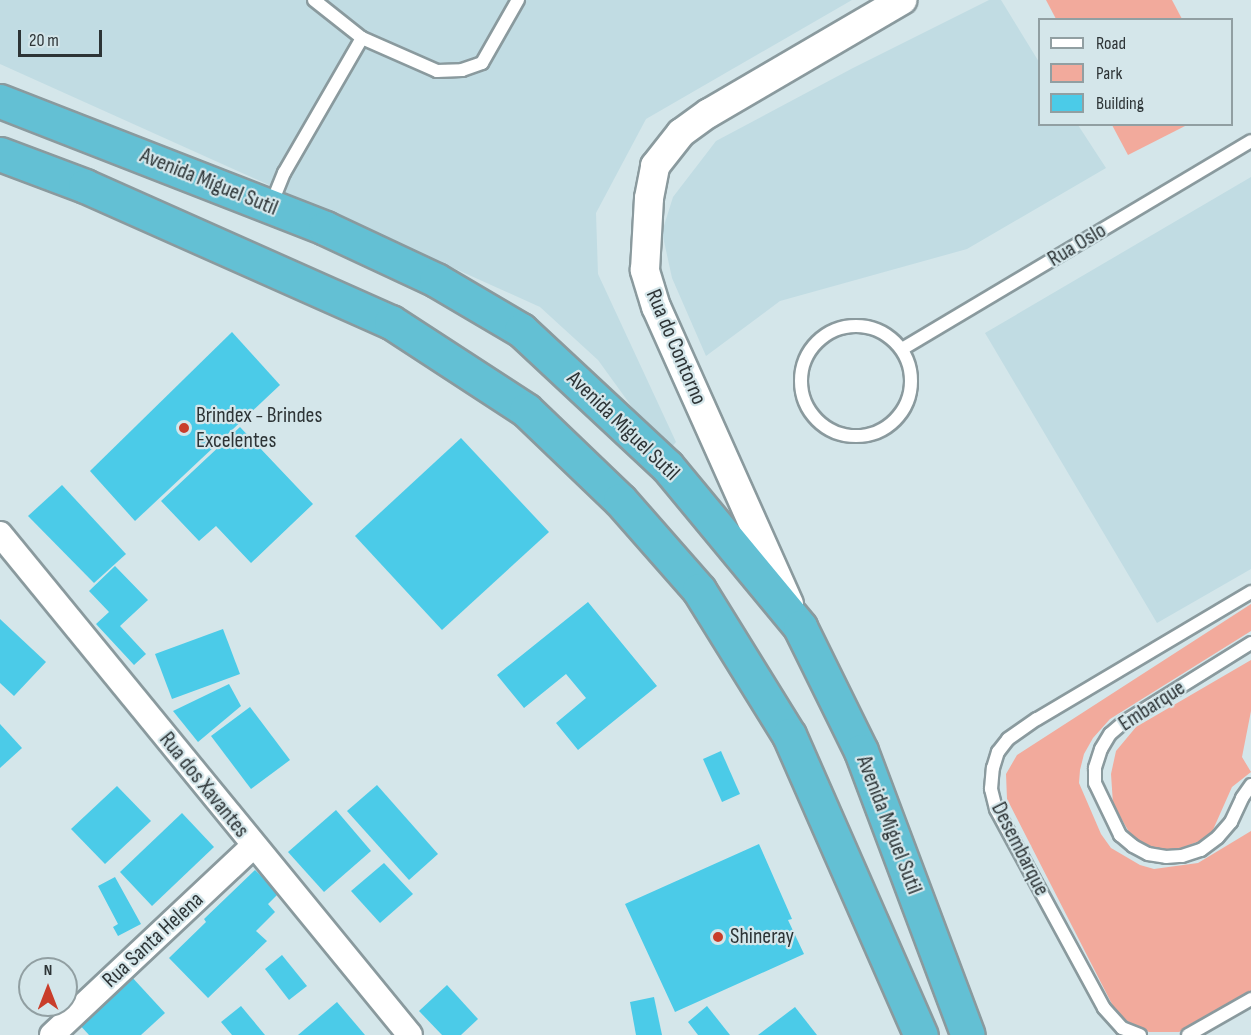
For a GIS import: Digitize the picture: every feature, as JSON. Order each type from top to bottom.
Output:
[{"type":"highway","name":"Avenida Miguel Sutil","points":[[0,100],[270,206],[436,280],[521,330],[668,466],[800,627],[861,751],[967,1033]]},
{"type":"highway","points":[[0,154],[85,186],[391,322],[526,410],[611,491],[699,590],[789,735],[921,1035]]},
{"type":"street","name":"Rua do Contorno","points":[[800,627],[656,307],[645,270],[649,198],[655,166],[681,133],[709,113],[902,0]]},
{"type":"street","name":"Rua dos Xavantes","points":[[0,534],[253,846],[410,1035]]},
{"type":"street","name":"Rua Santa Helena","points":[[52,1035],[253,846]]},
{"type":"lane","points":[[314,0],[362,38],[437,71],[462,70],[482,63],[518,0]]},
{"type":"lane","points":[[270,206],[284,173],[362,38]]},
{"type":"lane","name":"Rua Oslo","points":[[902,349],[1251,141]]},
{"type":"lane","points":[[856,326],[873,328],[889,336],[902,349],[910,366],[912,385],[907,404],[896,419],[881,430],[863,436],[844,435],[827,427],[813,415],[804,398],[802,372],[811,348],[824,336],[839,328],[856,326]]},
{"type":"lane","name":"Desembarque","points":[[1140,1035],[1122,1028],[1104,1008],[996,809],[991,789],[993,768],[998,752],[1008,739],[1037,719],[1251,592]]},
{"type":"lane","name":"Embarque","points":[[1251,643],[1124,722],[1110,734],[1101,749],[1095,768],[1095,783],[1120,835],[1133,846],[1148,854],[1166,857],[1182,856],[1202,850],[1218,837],[1231,822],[1251,785]]},
{"type":"lane","points":[[1188,1035],[1251,999]]},
{"type":"shaded area","points":[[0,0],[852,0],[646,119],[596,213],[598,274],[676,442],[666,454],[598,360],[540,307],[0,64]]},
{"type":"shaded area","points":[[989,0],[1001,0],[1038,60],[1038,126],[1079,126],[1106,168],[967,249],[780,301],[706,356],[672,278],[662,232],[673,197],[716,141],[853,68]]},
{"type":"shaded area","points":[[1251,177],[1251,569],[1157,623],[985,333]]},
{"type":"green space","points":[[1046,0],[1172,0],[1181,18],[1055,18]]},
{"type":"green space","points":[[1113,126],[1185,126],[1128,155]]},
{"type":"green space","points":[[1251,604],[1251,631],[1110,719],[1093,738],[1084,754],[1080,770],[1079,783],[1101,834],[1111,848],[1140,865],[1154,869],[1198,863],[1251,831],[1251,992],[1179,1032],[1149,1032],[1125,1020],[1116,1012],[1007,799],[1006,774],[1017,755]]},
{"type":"green space","points":[[1251,660],[1251,711],[1242,757],[1251,772],[1232,787],[1212,832],[1200,841],[1181,848],[1159,850],[1140,843],[1129,832],[1113,804],[1111,774],[1116,751],[1136,727]]},
{"type":"building","name":"Brindex - Brindes Excelentes","points":[[232,332],[280,385],[135,521],[90,471]]},
{"type":"building","points":[[240,427],[313,504],[251,563],[216,526],[199,541],[161,501]]},
{"type":"building","points":[[461,438],[549,532],[442,630],[355,536]]},
{"type":"building","points":[[62,485],[126,554],[94,583],[28,516]]},
{"type":"building","points":[[115,566],[148,600],[120,626],[146,654],[134,665],[96,624],[109,612],[89,591]]},
{"type":"building","points":[[588,602],[657,686],[578,750],[556,723],[586,698],[566,674],[524,708],[497,675]]},
{"type":"building","points":[[0,619],[46,662],[14,696],[0,683]]},
{"type":"building","points":[[223,629],[240,674],[172,699],[155,654]]},
{"type":"building","points":[[229,684],[241,706],[198,742],[173,711]]},
{"type":"building","points":[[250,707],[290,760],[251,789],[211,736]]},
{"type":"building","points":[[0,724],[22,748],[0,768]]},
{"type":"building","points":[[721,751],[740,794],[722,802],[703,759]]},
{"type":"building","points":[[377,785],[438,854],[409,880],[347,811]]},
{"type":"building","points":[[117,786],[151,821],[105,864],[71,829]]},
{"type":"building","points":[[336,810],[371,851],[324,892],[288,852]]},
{"type":"building","points":[[182,813],[214,847],[152,906],[120,872]]},
{"type":"building","name":"Shineray","points":[[759,844],[792,919],[788,920],[804,954],[675,1012],[625,904]]},
{"type":"building","points":[[384,863],[413,894],[380,923],[351,891]]},
{"type":"building","points":[[255,870],[279,893],[268,904],[275,912],[256,931],[267,941],[208,998],[169,958],[206,922],[204,919]]},
{"type":"building","points":[[115,877],[141,924],[118,936],[113,927],[118,924],[98,886]]},
{"type":"building","points":[[282,955],[307,986],[289,1000],[265,969]]},
{"type":"building","points":[[130,975],[165,1013],[141,1035],[89,1035],[78,1023]]},
{"type":"building","points":[[447,985],[478,1019],[461,1035],[442,1035],[419,1011]]},
{"type":"building","points":[[654,997],[662,1035],[636,1035],[630,1002]]},
{"type":"building","points":[[337,1002],[365,1035],[298,1035]]},
{"type":"building","points":[[241,1006],[265,1035],[232,1035],[221,1022]]},
{"type":"building","points":[[707,1006],[730,1035],[698,1035],[688,1022]]},
{"type":"building","points":[[795,1007],[817,1035],[758,1035]]},
{"type":"place","name":"Brindex - Brindes Excelentes","points":[[184,428]]},
{"type":"place","name":"Shineray","points":[[718,937]]}]
